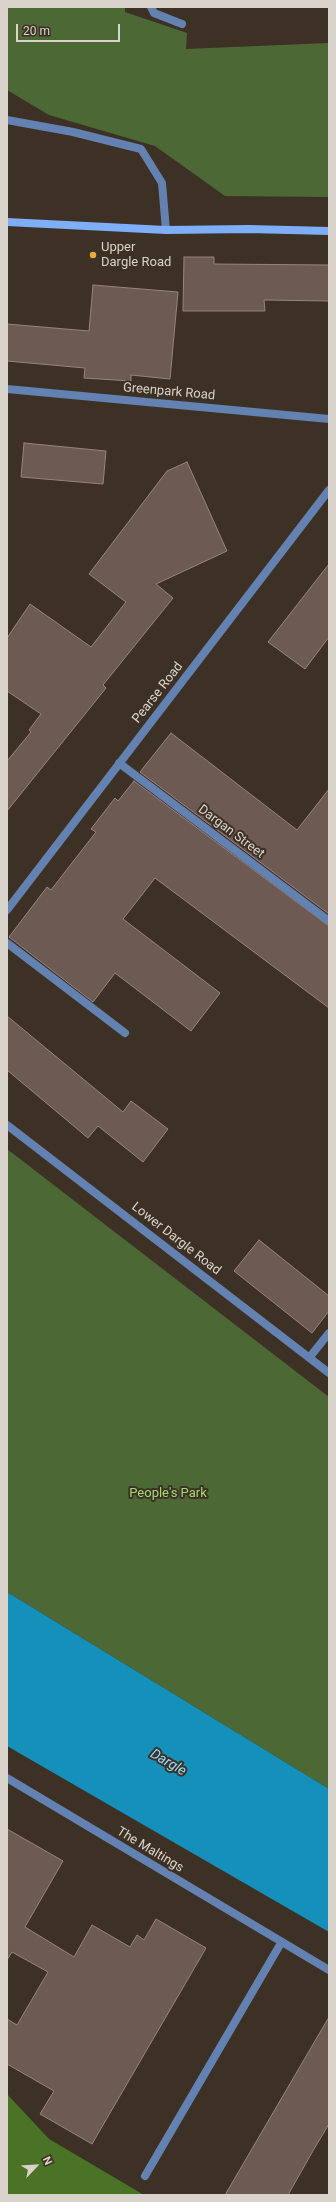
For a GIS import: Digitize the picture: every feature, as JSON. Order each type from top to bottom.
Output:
[{"type":"main road","points":[[7,222],[166,230],[249,229],[329,231]]},
{"type":"street","points":[[152,7],[154,13],[182,24]]},
{"type":"street","points":[[7,120],[72,132],[141,149],[162,182],[166,230]]},
{"type":"street","name":"Greenpark Road","points":[[7,389],[329,419]]},
{"type":"street","name":"Pearse Road","points":[[7,910],[329,490]]},
{"type":"street","name":"Dargan Street","points":[[119,763],[329,921]]},
{"type":"street","points":[[7,943],[124,1033]]},
{"type":"street","name":"Lower Dargle Road","points":[[7,1125],[329,1373]]},
{"type":"street","points":[[309,1358],[329,1333]]},
{"type":"street","name":"The Maltings","points":[[7,1778],[281,1943],[329,1970]]},
{"type":"street","points":[[145,2176],[281,1943]]},
{"type":"green space","points":[[7,7],[125,7],[125,12],[187,33],[186,49],[329,43],[329,197],[225,196],[155,146],[49,115],[7,90]]},
{"type":"green space","name":"People's Park","points":[[7,1149],[329,1397],[329,1789],[7,1592]]},
{"type":"green space","points":[[7,2094],[49,2139],[144,2195],[7,2195]]},
{"type":"water","name":"Dargle","points":[[7,1592],[329,1789],[329,1932],[7,1746]]},
{"type":"building","points":[[184,257],[214,257],[214,264],[329,265],[329,301],[264,300],[265,311],[183,311]]},
{"type":"building","points":[[93,285],[178,292],[170,379],[131,375],[131,381],[84,378],[85,368],[7,361],[7,324],[89,331]]},
{"type":"building","points":[[24,443],[106,451],[103,484],[21,477]]},
{"type":"building","points":[[187,462],[227,551],[156,584],[173,598],[103,685],[106,688],[7,811],[7,761],[31,732],[29,730],[41,714],[7,691],[7,638],[30,604],[91,647],[126,602],[89,574],[167,471]]},
{"type":"building","points":[[329,564],[329,637],[305,669],[268,642]]},
{"type":"building","points":[[171,733],[297,830],[329,789],[329,914],[140,772]]},
{"type":"building","points":[[134,781],[329,926],[329,1008],[155,878],[123,919],[220,993],[191,1031],[115,973],[93,1002],[9,937],[47,887],[51,890],[96,832],[91,829],[115,798],[118,801]]},
{"type":"building","points":[[7,1016],[123,1112],[131,1101],[168,1129],[143,1162],[98,1126],[88,1138],[7,1070]]},
{"type":"building","points":[[259,1240],[329,1296],[329,1311],[312,1333],[234,1271]]},
{"type":"building","points":[[7,1829],[63,1861],[25,1927],[74,1957],[92,1925],[130,1947],[137,1935],[144,1940],[156,1919],[206,1948],[92,2144],[40,2114],[54,2091],[7,2064],[7,2019],[17,2025],[48,1972],[12,1952],[7,1960]]},
{"type":"building","points":[[329,2017],[329,2124],[288,2195],[225,2195]]},
{"type":"place","name":"Upper Dargle Road","points":[[93,255]]}]
